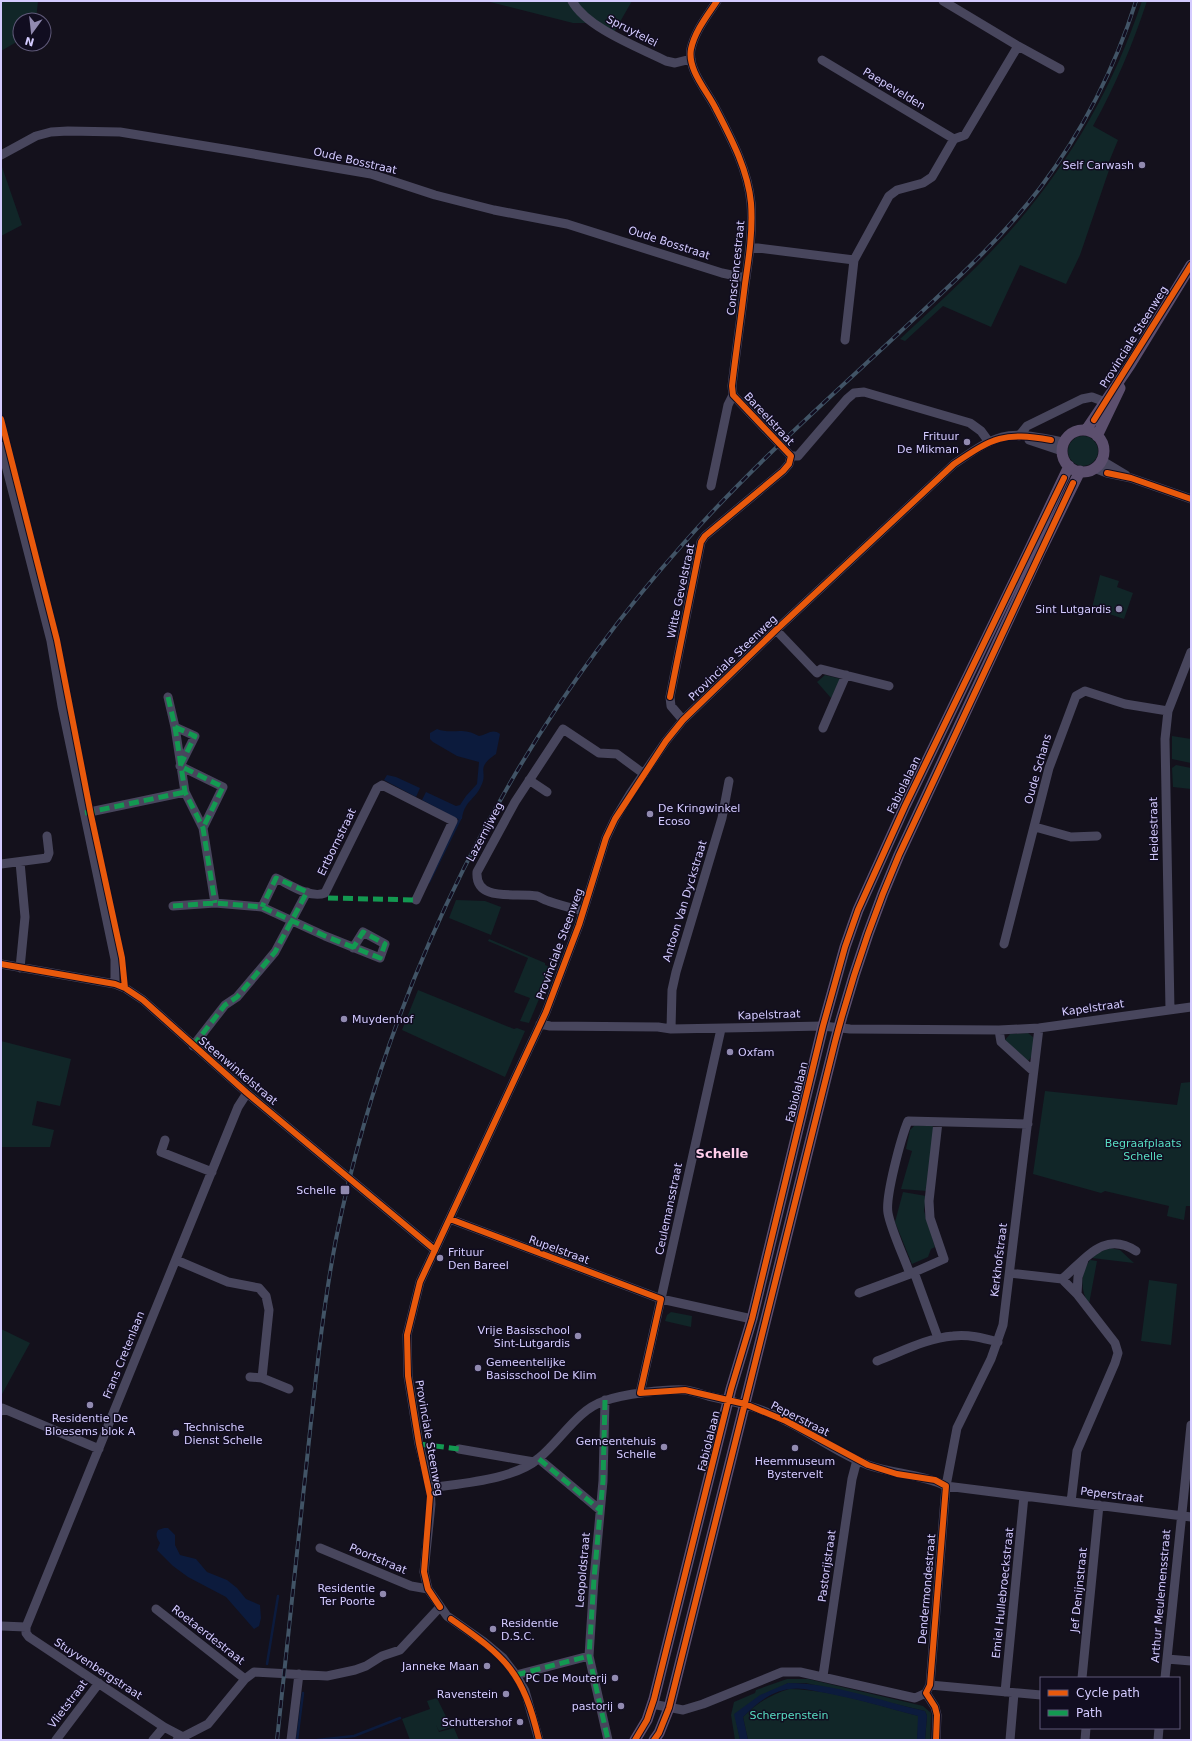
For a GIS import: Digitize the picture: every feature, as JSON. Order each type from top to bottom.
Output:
[{"type":"main road","name":"Provinciale Steenweg","points":[[1098,422],[1130,365],[1191,265]]},
{"type":"main road","name":"Provinciale Steenweg","points":[[1098,422],[1105,402],[1130,365]]},
{"type":"main road","points":[[1080,471],[1069,466],[1065,462],[1063,446],[1073,432],[1086,430],[1098,422]]},
{"type":"main road","points":[[654,1740],[659,1733],[669,1708],[839,1027],[860,952],[883,892],[1041,550],[1080,471],[1098,464],[1103,447],[1098,436],[1098,422]]},
{"type":"main road","points":[[1086,430],[1098,436]]},
{"type":"main road","name":"Fabiolalaan","points":[[635,1740],[647,1720],[652,1704],[729,1400],[752,1319],[823,1026],[845,947],[858,910],[905,806],[1069,466]]},
{"type":"street","name":"Spruytelei","points":[[572,1],[576,8],[592,23],[666,61],[675,63],[691,60]]},
{"type":"street","points":[[691,60],[691,50],[694,39],[717,1]]},
{"type":"street","points":[[943,1],[1018,46],[1060,68]]},
{"type":"street","points":[[845,340],[854,260],[889,196],[897,190],[923,183],[932,177],[954,139],[965,135],[1018,46]]},
{"type":"street","name":"Consciencestraat","points":[[691,60],[696,73],[719,114],[746,178],[752,217],[750,247],[732,386],[733,395],[728,405],[711,486]]},
{"type":"street","name":"Paepevelden","points":[[822,60],[954,139]]},
{"type":"street","name":"Oude Bosstraat","points":[[1,155],[25,141],[51,132],[102,130],[260,154],[357,171],[382,177],[435,195],[494,210],[556,221],[722,273],[746,278]]},
{"type":"street","points":[[750,247],[854,260]]},
{"type":"street","name":"Witte Gevelstraat","points":[[683,720],[671,706],[670,697],[701,542],[705,536],[783,471],[789,464],[791,456],[798,456],[847,399],[854,393],[864,392],[970,423],[981,431],[989,442]]},
{"type":"street","name":"Bareelstraat","points":[[733,395],[791,456]]},
{"type":"street","name":"Provinciale Steenweg","points":[[539,1740],[526,1696],[516,1675],[503,1658],[484,1642],[447,1616],[428,1589],[424,1572],[431,1504],[430,1488],[418,1444],[408,1376],[407,1335],[420,1282],[450,1219],[488,1132],[540,1024],[583,912],[606,838],[615,819],[644,774],[666,741],[683,720],[776,630],[954,464],[989,442],[1004,437],[1019,436],[1027,426],[1082,399],[1092,397],[1105,402]]},
{"type":"street","points":[[1019,436],[1063,446]]},
{"type":"street","points":[[1,446],[51,641],[84,814],[115,959],[115,984]]},
{"type":"street","points":[[1098,464],[1107,474],[1130,478],[1191,499]]},
{"type":"street","points":[[776,630],[817,673],[821,668],[889,686]]},
{"type":"street","name":"Heidestraat","points":[[1170,1010],[1164,760],[1168,711],[1191,652]]},
{"type":"street","points":[[823,728],[846,675]]},
{"type":"street","name":"Oude Schans","points":[[1004,944],[1049,768],[1076,696],[1085,691],[1124,704],[1168,711]]},
{"type":"street","points":[[168,697],[175,727],[185,792],[203,828],[215,903]]},
{"type":"street","points":[[175,727],[195,736],[180,766]]},
{"type":"street","name":"Lazernijweg","points":[[583,912],[538,896],[490,893],[482,888],[477,880],[477,872],[515,802],[563,729],[599,753],[617,754],[644,774]]},
{"type":"street","points":[[180,766],[223,787],[203,828]]},
{"type":"street","points":[[529,780],[547,792]]},
{"type":"street","name":"Antoon Van Dyckstraat","points":[[671,1029],[672,990],[676,972],[722,818],[729,781]]},
{"type":"street","name":"Ertbornstraat","points":[[307,892],[320,894],[325,893],[380,786],[384,786],[453,821],[416,900]]},
{"type":"street","points":[[84,814],[185,792]]},
{"type":"street","points":[[1035,827],[1071,837],[1097,836]]},
{"type":"street","points":[[1,864],[47,858],[50,853],[47,836]]},
{"type":"street","points":[[20,862],[25,922],[20,968]]},
{"type":"street","points":[[193,1046],[225,1005],[237,997],[275,952],[307,892],[276,878],[262,907]]},
{"type":"street","points":[[172,906],[215,903],[262,907],[353,948]]},
{"type":"street","name":"Steenwinkelstraat","points":[[1,964],[115,984],[125,988],[143,1000],[247,1093],[435,1250]]},
{"type":"street","name":"Kapelstraat","points":[[540,1024],[550,1026],[658,1026],[671,1029],[823,1026],[999,1030],[1039,1028],[1191,1007]]},
{"type":"street","name":"Kerkhofstraat","points":[[946,1486],[956,1428],[998,1342],[1003,1325],[1039,1028]]},
{"type":"street","name":"Ceulemansstraat","points":[[640,1394],[720,1029]]},
{"type":"street","points":[[999,1030],[1001,1042],[1034,1071]]},
{"type":"street","name":"Frans Cretenlaan","points":[[26,1627],[238,1108],[247,1093]]},
{"type":"street","points":[[938,1338],[888,1213],[888,1202],[901,1141],[908,1121],[1028,1124]]},
{"type":"street","points":[[859,1293],[944,1259],[930,1218],[929,1201],[938,1122]]},
{"type":"street","points":[[166,1140],[161,1152],[212,1172]]},
{"type":"street","name":"Rupelstraat","points":[[450,1219],[661,1299],[752,1319]]},
{"type":"street","points":[[1062,1279],[1101,1245],[1112,1243],[1127,1245],[1136,1251]]},
{"type":"street","points":[[176,1260],[228,1282],[254,1286],[264,1292],[268,1300],[269,1310],[262,1378]]},
{"type":"street","points":[[1077,1294],[1078,1277],[1084,1260]]},
{"type":"street","points":[[1010,1273],[1062,1279],[1077,1294],[1115,1343],[1118,1353],[1116,1363],[1077,1451],[1071,1502]]},
{"type":"street","points":[[877,1361],[938,1338],[954,1335],[978,1337],[998,1342]]},
{"type":"street","points":[[250,1377],[262,1378],[289,1389]]},
{"type":"street","name":"Peperstraat","points":[[430,1488],[493,1478],[518,1471],[537,1460],[581,1415],[605,1400],[640,1394],[685,1390],[745,1404],[786,1421],[857,1460],[897,1474],[934,1480],[946,1486],[1191,1517]]},
{"type":"street","name":"Leopoldstraat","points":[[605,1400],[605,1446],[589,1656],[608,1740]]},
{"type":"street","points":[[2,1409],[99,1449]]},
{"type":"street","name":"Arthur Meulemensstraat","points":[[1165,1677],[1191,1429]]},
{"type":"street","points":[[459,1449],[537,1460],[600,1510]]},
{"type":"street","name":"Pastorijstraat","points":[[823,1676],[852,1479],[857,1460]]},
{"type":"street","name":"Dendermondestraat","points":[[928,1689],[946,1486]]},
{"type":"street","name":"Emiel Hullebroeckstraat","points":[[1010,1740],[1010,1692],[1024,1496]]},
{"type":"street","name":"Jef Denijnstraat","points":[[1082,1677],[1100,1505]]},
{"type":"street","name":"Poortstraat","points":[[320,1548],[411,1586],[428,1589]]},
{"type":"street","name":"Stuyvenbergstraat","points":[[26,1627],[26,1633],[29,1637],[180,1739],[208,1724],[245,1679],[254,1672],[327,1676],[345,1673],[366,1666],[382,1656],[400,1650],[440,1608]]},
{"type":"street","name":"Roetaerdestraat","points":[[156,1609],[245,1679]]},
{"type":"street","points":[[1,1626],[26,1627]]},
{"type":"street","points":[[516,1675],[589,1656]]},
{"type":"street","points":[[1168,1659],[1191,1661]]},
{"type":"street","points":[[652,1704],[684,1710],[703,1704],[782,1672],[800,1672],[823,1676],[909,1697],[920,1697],[928,1689],[1010,1692],[1040,1696]]},
{"type":"street","points":[[290,1740],[299,1674]]},
{"type":"street","name":"Vlietstraat","points":[[56,1740],[99,1683]]},
{"type":"street","points":[[928,1689],[937,1715],[936,1740]]},
{"type":"street","points":[[153,1740],[164,1727]]},
{"type":"street","points":[[1085,1740],[1086,1729]]},
{"type":"street","points":[[1158,1740],[1159,1729]]},
{"type":"green space","points":[[1,1],[38,1],[37,12],[12,12],[12,45],[1,51]]},
{"type":"green space","points":[[486,1],[632,1],[613,34],[592,23],[573,23]]},
{"type":"green space","points":[[1142,1],[1147,1],[1130,49],[1109,96],[1093,126],[1118,140],[1106,169],[1109,170],[1080,255],[1066,284],[1020,265],[991,327],[943,306],[905,341],[900,339],[1000,242],[1024,215],[1066,159],[1101,98],[1116,67]]},
{"type":"green space","points":[[1,164],[22,225],[1,236]]},
{"type":"green space","points":[[1083,436],[1093,441],[1098,451],[1093,461],[1083,466],[1073,461],[1068,451],[1073,441]]},
{"type":"green space","points":[[1100,575],[1119,581],[1117,587],[1133,593],[1124,619],[1092,608]]},
{"type":"green space","points":[[825,675],[841,679],[831,698],[817,682]]},
{"type":"green space","points":[[1172,736],[1191,739],[1191,763],[1172,759]]},
{"type":"green space","points":[[1176,765],[1191,768],[1191,789],[1173,787],[1172,768]]},
{"type":"green space","points":[[456,900],[485,901],[501,907],[491,935],[449,918]]},
{"type":"green space","points":[[489,939],[545,963],[545,965],[552,968],[529,1023],[520,1021],[530,998],[514,992],[528,958],[488,941]]},
{"type":"green space","points":[[418,990],[514,1029],[517,1028],[525,1031],[505,1077],[402,1030]]},
{"type":"green space","points":[[1028,1033],[1033,1037],[1033,1050],[1028,1061],[1005,1040],[1010,1034]]},
{"type":"green space","points":[[1,1041],[71,1059],[60,1106],[37,1101],[32,1125],[54,1130],[50,1147],[1,1147]]},
{"type":"green space","name":"Begraafplaats Schelle","points":[[1191,1082],[1191,1206],[1186,1206],[1184,1220],[1167,1216],[1169,1206],[1105,1191],[1101,1193],[1033,1174],[1045,1091],[1177,1105],[1181,1083]]},
{"type":"green space","points":[[915,1125],[932,1126],[935,1128],[927,1191],[901,1189],[912,1151],[906,1149],[910,1130]]},
{"type":"green space","points":[[903,1192],[926,1196],[924,1211],[935,1247],[931,1249],[928,1257],[912,1264],[895,1222]]},
{"type":"green space","points":[[1110,1248],[1120,1250],[1134,1263],[1092,1258],[1097,1253]]},
{"type":"green space","points":[[1090,1260],[1097,1261],[1089,1304],[1084,1293],[1082,1282],[1084,1271]]},
{"type":"green space","points":[[1149,1280],[1177,1284],[1171,1345],[1141,1341]]},
{"type":"green space","points":[[671,1312],[692,1316],[691,1327],[665,1321],[667,1315]]},
{"type":"green space","points":[[1,1329],[30,1343],[1,1396]]},
{"type":"green space","name":"Scherpenstein","points":[[787,1679],[808,1679],[923,1706],[931,1713],[930,1740],[925,1740],[927,1716],[925,1711],[806,1683],[788,1683],[735,1714],[740,1740],[735,1740],[731,1715],[734,1702],[755,1693],[756,1690]]},
{"type":"green space","name":"Scherpenstein","points":[[789,1689],[838,1695],[919,1716],[917,1740],[748,1740],[743,1717],[764,1700]]},
{"type":"green space","points":[[437,1698],[451,1727],[439,1731],[436,1725],[439,1732],[454,1728],[459,1740],[410,1740],[402,1719],[430,1709],[427,1701]]},
{"type":"water","points":[[437,729],[443,731],[462,731],[479,736],[492,732],[497,732],[500,734],[496,754],[486,763],[483,770],[483,781],[479,791],[467,804],[462,819],[458,819],[422,800],[426,792],[456,806],[460,805],[477,784],[479,762],[457,756],[433,742],[430,739],[430,733]]},
{"type":"water","points":[[387,775],[396,777],[420,788],[416,797],[384,780]]},
{"type":"water","points":[[168,1528],[175,1535],[175,1545],[180,1555],[196,1559],[207,1572],[227,1580],[237,1588],[246,1599],[260,1605],[261,1618],[259,1626],[254,1629],[226,1597],[188,1577],[173,1566],[157,1550],[160,1543],[157,1532],[158,1530]]},
{"type":"water","points":[[788,1683],[840,1689],[925,1711],[927,1716],[925,1740],[917,1740],[918,1716],[849,1698],[799,1688],[776,1692],[753,1707],[743,1717],[748,1740],[740,1740],[734,1714],[760,1695]]},
{"type":"waterway","points":[[429,882],[460,819]]},
{"type":"waterway","points":[[267,1664],[278,1596]]},
{"type":"waterway","points":[[297,1740],[303,1693]]},
{"type":"waterway","points":[[317,1740],[354,1736],[400,1718]]},
{"type":"railway","points":[[277,1740],[316,1377],[336,1239],[359,1143],[388,1050],[423,958],[464,869],[510,782],[563,699],[620,620],[683,544],[762,462],[972,264],[1008,227],[1040,188],[1070,145],[1096,99],[1118,51],[1136,1]]},
{"type":"marked path","points":[[168,697],[175,727],[185,792],[203,828],[215,903]]},
{"type":"marked path","points":[[175,727],[195,736],[180,766],[223,787],[203,828]]},
{"type":"marked path","points":[[85,813],[185,792]]},
{"type":"marked path","points":[[193,1046],[225,1005],[237,997],[275,952],[307,892],[276,878],[262,907]]},
{"type":"marked path","points":[[328,898],[416,900]]},
{"type":"marked path","points":[[173,906],[215,903],[262,907],[325,936],[380,958],[385,944],[363,932],[353,948]]},
{"type":"marked path","points":[[605,1400],[603,1481],[589,1656],[608,1740]]},
{"type":"marked path","points":[[419,1444],[459,1449]]},
{"type":"marked path","points":[[539,1459],[600,1510]]},
{"type":"marked path","points":[[516,1675],[589,1656]]},
{"type":"cycle path","points":[[670,697],[701,542],[705,536],[783,471],[789,464],[791,456],[733,395],[732,386],[750,244],[751,203],[743,166],[716,109],[695,73],[691,57],[691,49],[695,36],[717,1]]},
{"type":"cycle path","points":[[1094,420],[1191,265]]},
{"type":"cycle path","points":[[1,419],[57,640],[91,815],[122,958],[125,988]]},
{"type":"cycle path","points":[[440,1607],[428,1589],[424,1572],[430,1496],[419,1444],[408,1376],[407,1335],[420,1282],[546,1012],[579,925],[606,838],[615,819],[666,741],[683,720],[776,630],[954,464],[990,442],[1000,439],[1021,437],[1051,440]]},
{"type":"cycle path","points":[[1107,473],[1131,478],[1191,499]]},
{"type":"cycle path","points":[[635,1740],[647,1720],[654,1699],[731,1389],[752,1319],[823,1026],[845,947],[858,910],[905,806],[1064,478]]},
{"type":"cycle path","points":[[654,1740],[659,1733],[669,1708],[835,1042],[863,947],[899,855],[1073,483]]},
{"type":"cycle path","points":[[1,964],[115,984],[125,988],[143,1000],[247,1093],[435,1250]]},
{"type":"cycle path","points":[[450,1219],[661,1299],[640,1393],[685,1390],[745,1404],[786,1421],[868,1465],[897,1474],[935,1480],[946,1486],[930,1685],[926,1693],[935,1707],[937,1715],[936,1740]]},
{"type":"cycle path","points":[[451,1619],[499,1656],[510,1669],[519,1682],[526,1698],[539,1740]]},
{"type":"place","name":"Self Carwash","points":[[1142,165]]},
{"type":"place","name":"Frituur De Mikman","points":[[967,442]]},
{"type":"place","name":"Sint Lutgardis","points":[[1119,609]]},
{"type":"place","name":"De Kringwinkel Ecoso","points":[[650,814]]},
{"type":"place","name":"Muydenhof","points":[[344,1019]]},
{"type":"place","name":"Oxfam","points":[[730,1052]]},
{"type":"place","name":"Schelle","points":[[345,1190]]},
{"type":"place","name":"Frituur Den Bareel","points":[[440,1258]]},
{"type":"place","name":"Vrije Basisschool Sint-Lutgardis","points":[[578,1336]]},
{"type":"place","name":"Gemeentelijke Basisschool De Klim","points":[[478,1368]]},
{"type":"place","name":"Residentie De Bloesems blok A","points":[[90,1405]]},
{"type":"place","name":"Technische Dienst Schelle","points":[[176,1433]]},
{"type":"place","name":"Gemeentehuis Schelle","points":[[664,1447]]},
{"type":"place","name":"Heemmuseum Bystervelt","points":[[795,1448]]},
{"type":"place","name":"Residentie Ter Poorte","points":[[383,1594]]},
{"type":"place","name":"Residentie D.S.C.","points":[[493,1629]]},
{"type":"place","name":"Janneke Maan","points":[[487,1666]]},
{"type":"place","name":"PC De Mouterij","points":[[615,1678]]},
{"type":"place","name":"Ravenstein","points":[[506,1694]]},
{"type":"place","name":"pastorij","points":[[621,1706]]},
{"type":"place","name":"Schuttershof","points":[[520,1722]]},
{"type":"district","name":"Schelle","points":[[722,1153]]}]
